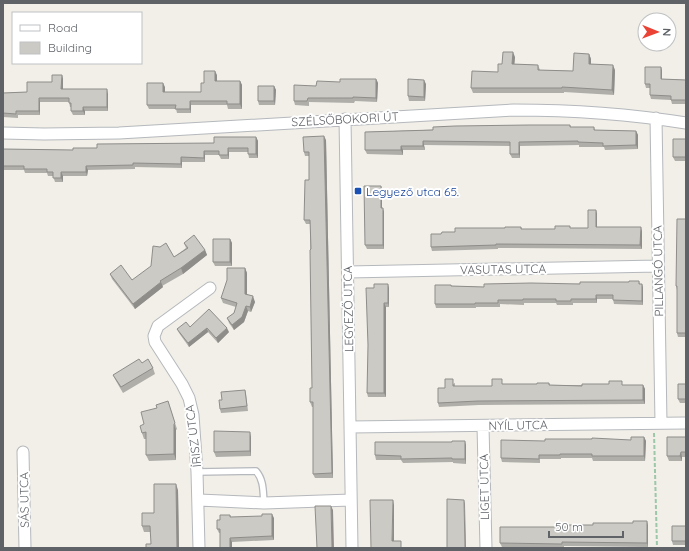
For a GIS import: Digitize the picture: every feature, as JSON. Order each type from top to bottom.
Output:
[{"type":"street","name":"SZÉLSŐBOKORI ÚT","points":[[3,133],[119,133],[514,110],[560,110],[624,114],[686,123]]},
{"type":"street","name":"PILLANGÓ UTCA","points":[[656,118],[661,423]]},
{"type":"street","name":"LEGYEZŐ UTCA","points":[[345,119],[352,548]]},
{"type":"street","name":"VASUTAS UTCA","points":[[348,272],[658,266]]},
{"type":"street","name":"ÍRISZ UTCA","points":[[199,548],[198,472],[193,415],[189,398],[182,384],[155,342],[154,336],[158,326],[210,288]]},
{"type":"street","name":"NYÍL UTCA","points":[[350,427],[686,423]]},
{"type":"street","name":"LIGET UTCA","points":[[483,426],[486,548]]},
{"type":"street","name":"SÁS UTCA","points":[[23,452],[25,548]]},
{"type":"street","points":[[199,500],[264,503],[351,500]]},
{"type":"lane","points":[[198,472],[256,471],[260,475],[264,503]]},
{"type":"path","points":[[657,548],[654,428],[661,423]]},
{"type":"building","points":[[503,52],[513,52],[512,64],[538,65],[538,70],[573,71],[574,53],[589,54],[589,64],[613,65],[612,90],[562,87],[471,88],[472,71],[498,72],[498,64],[502,64]]},
{"type":"building","points":[[645,67],[661,67],[661,79],[686,80],[686,100],[671,100],[671,96],[650,95],[650,84],[645,84]]},
{"type":"building","points":[[204,71],[215,71],[215,81],[240,81],[240,104],[227,104],[227,101],[190,101],[190,109],[175,109],[176,105],[147,105],[147,83],[163,83],[163,92],[201,92],[201,83],[204,83]]},
{"type":"building","points":[[52,75],[62,75],[61,89],[107,89],[107,107],[83,107],[83,111],[71,111],[71,103],[69,103],[69,98],[39,98],[39,111],[16,111],[16,114],[3,113],[3,93],[27,92],[27,82],[52,82]]},
{"type":"building","points":[[340,79],[376,79],[376,98],[308,98],[307,101],[294,101],[294,85],[316,86],[317,81],[340,82]]},
{"type":"building","points":[[408,79],[424,80],[424,97],[408,96]]},
{"type":"building","points":[[258,86],[274,86],[274,101],[258,101]]},
{"type":"building","points":[[570,125],[570,127],[594,127],[594,130],[636,131],[636,145],[603,146],[603,143],[578,141],[519,142],[519,154],[510,154],[510,142],[423,141],[423,146],[401,146],[401,150],[365,150],[365,132],[433,130],[433,127],[455,126]]},
{"type":"building","points":[[324,136],[332,473],[313,474],[313,402],[310,402],[310,388],[312,388],[310,220],[304,220],[305,180],[309,180],[309,152],[304,152],[303,137]]},
{"type":"building","points":[[214,137],[256,137],[256,154],[248,154],[248,148],[228,148],[228,155],[219,155],[219,151],[204,151],[204,158],[181,157],[181,164],[133,163],[133,165],[86,166],[86,172],[61,172],[61,178],[53,178],[53,172],[47,172],[47,169],[24,169],[24,166],[3,166],[3,149],[73,150],[73,148],[97,148],[97,144],[214,143]]},
{"type":"building","points":[[673,139],[686,139],[686,157],[673,157]]},
{"type":"building","points":[[364,186],[381,186],[381,208],[383,208],[383,245],[365,245]]},
{"type":"building","points":[[588,210],[596,210],[596,227],[641,227],[640,245],[496,244],[431,247],[431,234],[455,232],[455,228],[521,227],[521,229],[555,229],[555,226],[570,226],[570,228],[588,228]]},
{"type":"building","points":[[677,219],[686,219],[686,333],[677,333]]},
{"type":"building","points":[[194,235],[205,250],[181,268],[160,281],[161,282],[133,304],[110,274],[121,265],[132,280],[151,266],[153,246],[160,247],[166,243],[174,257],[188,248],[184,243]]},
{"type":"building","points":[[213,239],[230,239],[230,262],[213,262]]},
{"type":"building","points":[[227,268],[245,268],[245,294],[253,296],[250,307],[246,306],[242,317],[232,325],[227,318],[234,313],[237,303],[221,298],[227,280]]},
{"type":"building","points":[[639,281],[639,284],[642,284],[642,301],[613,300],[613,295],[596,295],[596,299],[571,299],[571,301],[556,301],[556,299],[523,299],[498,300],[498,303],[435,304],[435,285],[484,287],[484,284],[580,284],[580,282]]},
{"type":"building","points":[[374,284],[388,284],[388,303],[384,303],[384,393],[367,393],[368,345],[366,288],[374,288]]},
{"type":"building","points":[[209,309],[227,328],[216,338],[207,328],[188,343],[177,329],[186,322],[190,327]]},
{"type":"building","points":[[139,359],[142,363],[148,359],[153,368],[121,387],[113,375]]},
{"type":"building","points":[[445,379],[453,379],[453,386],[492,386],[492,379],[502,379],[502,384],[549,383],[549,385],[582,386],[582,384],[609,384],[609,381],[622,381],[622,385],[643,385],[643,400],[478,401],[438,403],[438,388],[445,388]]},
{"type":"building","points":[[678,384],[686,384],[686,399],[678,399]]},
{"type":"building","points":[[245,390],[247,406],[220,409],[219,400],[222,400],[221,392]]},
{"type":"building","points":[[168,401],[175,423],[174,454],[146,455],[146,432],[142,433],[140,426],[144,424],[141,412],[157,408],[156,405]]},
{"type":"building","points":[[214,431],[250,432],[250,451],[214,452]]},
{"type":"building","points":[[631,437],[644,437],[644,456],[592,456],[592,454],[560,454],[539,455],[539,459],[501,458],[501,440],[545,441],[545,439],[592,438],[631,440]]},
{"type":"building","points":[[667,437],[686,437],[686,452],[681,452],[680,456],[667,456]]},
{"type":"building","points":[[465,441],[465,459],[401,459],[401,456],[375,455],[375,442]]},
{"type":"building","points":[[154,484],[176,484],[177,548],[146,548],[146,544],[151,544],[150,526],[142,526],[142,513],[154,513]]},
{"type":"building","points":[[447,499],[464,500],[465,548],[447,548]]},
{"type":"building","points":[[370,500],[393,500],[392,541],[401,541],[401,548],[371,548]]},
{"type":"building","points":[[315,506],[331,506],[332,548],[317,548]]},
{"type":"building","points":[[262,514],[272,514],[272,536],[230,538],[230,548],[220,548],[220,529],[217,529],[217,520],[220,520],[220,515],[230,515],[230,517],[262,516]]},
{"type":"building","points":[[633,521],[647,521],[647,543],[500,543],[500,527],[569,527],[569,525],[593,525],[593,523],[633,523]]},
{"type":"building","points":[[672,526],[686,526],[686,541],[672,541]]},
{"type":"place","name":"Legyező utca 65.","points":[[358,191]]}]
